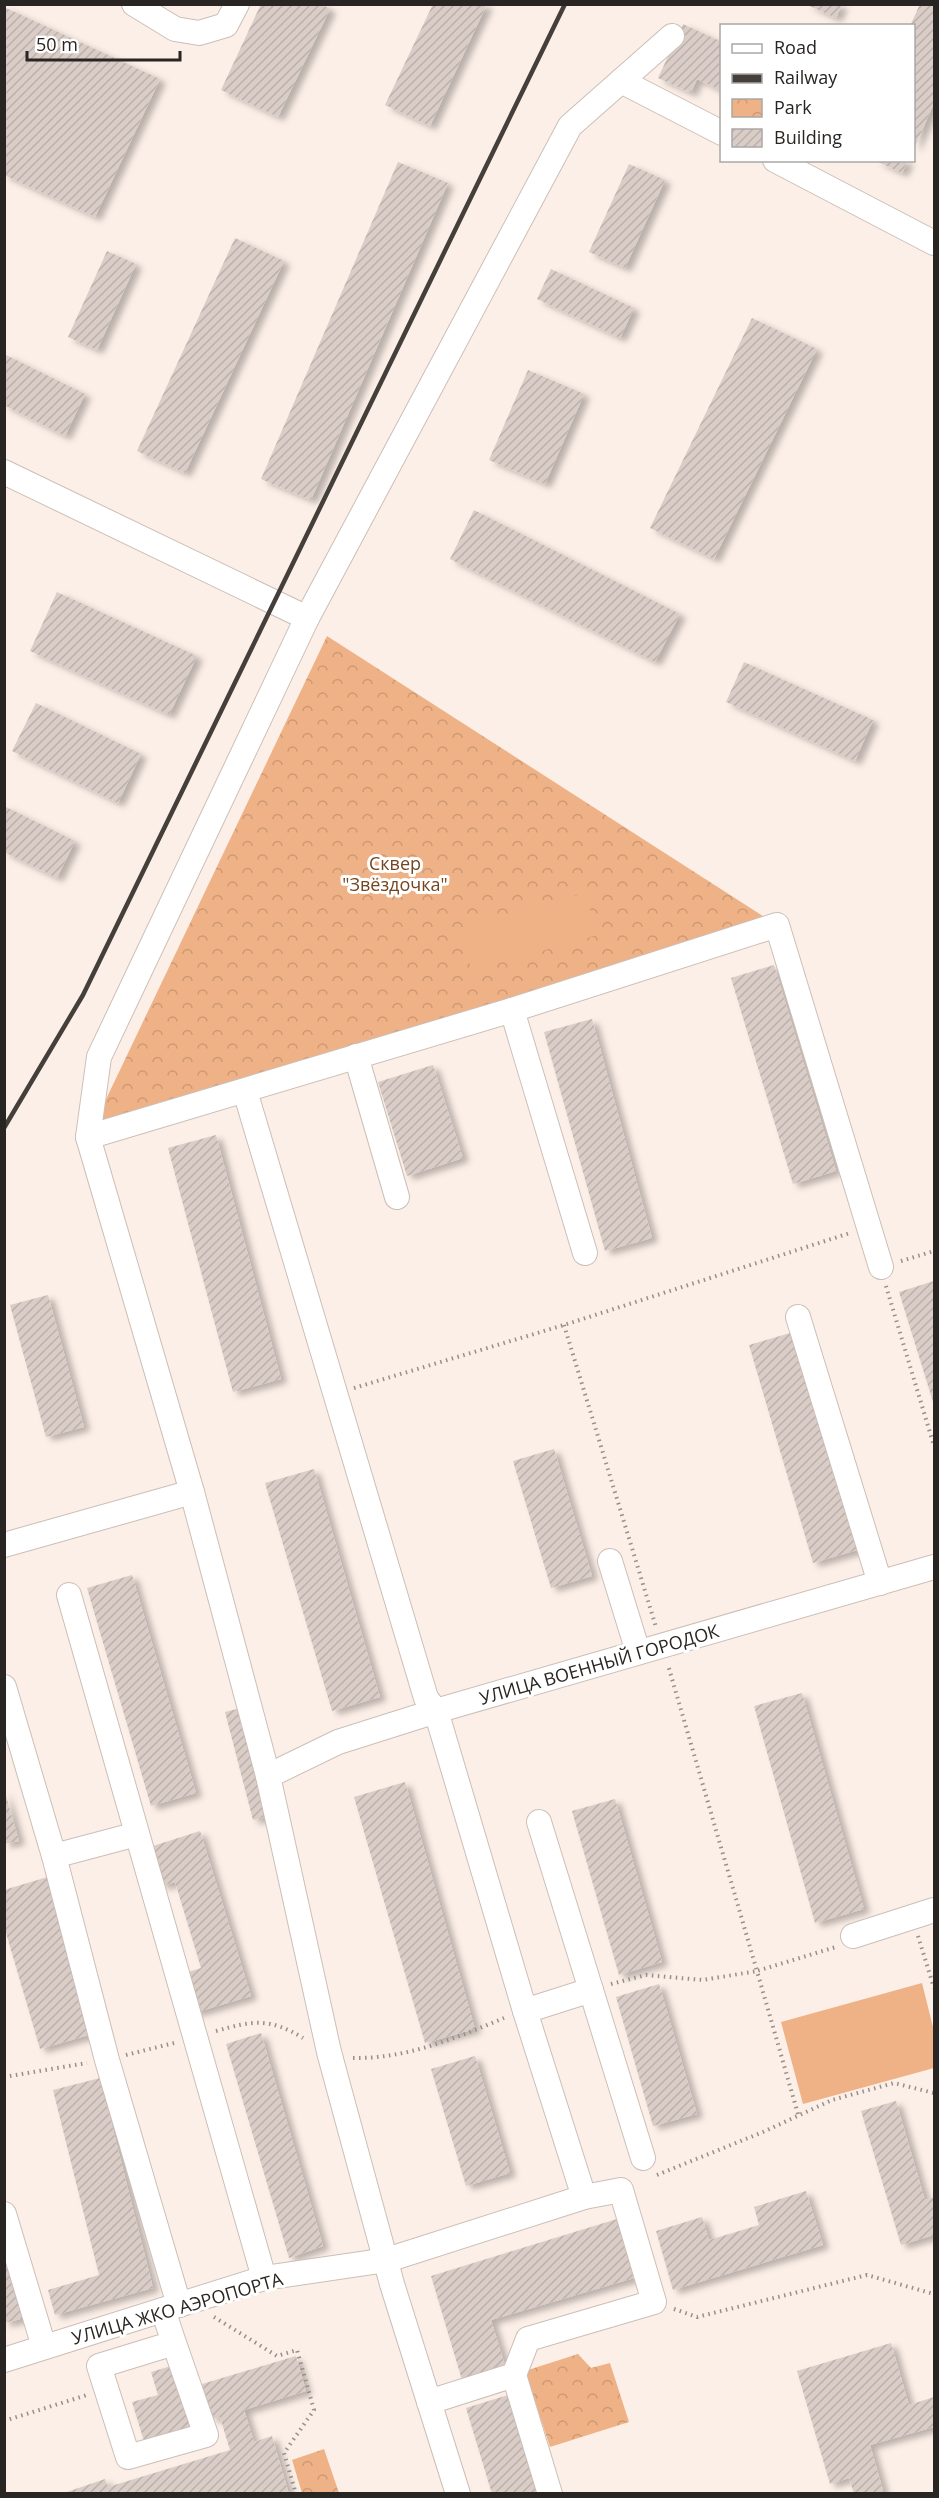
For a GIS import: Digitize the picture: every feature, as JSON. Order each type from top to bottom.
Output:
[{"type":"street","points":[[134,4],[175,29],[199,33],[226,25],[237,4]]},
{"type":"street","points":[[458,2493],[387,2260],[329,2052],[268,1776],[192,1492],[88,1137],[99,1057],[307,618],[570,126],[672,36]]},
{"type":"street","points":[[621,81],[720,132]]},
{"type":"street","points":[[779,162],[934,243]]},
{"type":"street","points":[[4,472],[307,618]]},
{"type":"street","points":[[88,1137],[512,1010],[777,925],[881,1267]]},
{"type":"street","points":[[512,1010],[585,1253]]},
{"type":"street","points":[[356,1056],[397,1197]]},
{"type":"street","points":[[245,1091],[426,1698],[436,1711],[525,2011],[584,2197]]},
{"type":"street","points":[[798,1317],[880,1583]]},
{"type":"street","points":[[4,1545],[192,1492]]},
{"type":"street","points":[[610,1561],[638,1652]]},
{"type":"street","name":"УЛИЦА ВОЕННЫЙ ГОРОДОК","points":[[268,1776],[338,1742],[436,1711],[934,1567]]},
{"type":"street","points":[[69,1595],[264,2278]]},
{"type":"street","points":[[4,1688],[54,1856],[107,2060],[171,2308],[174,2343],[206,2435],[128,2457],[99,2366],[174,2343]]},
{"type":"street","points":[[539,1822],[648,2167]]},
{"type":"street","points":[[54,1856],[137,1834]]},
{"type":"street","points":[[850,1940],[934,1910]]},
{"type":"street","points":[[525,2011],[591,1990]]},
{"type":"street","name":"УЛИЦА ЖКО АЭРОПОРТА","points":[[4,2360],[264,2278],[387,2260],[584,2197],[621,2190],[654,2302]]},
{"type":"street","points":[[4,2214],[44,2348]]},
{"type":"street","points":[[549,2493],[514,2375],[528,2339],[654,2302]]},
{"type":"street","points":[[429,2402],[514,2375]]},
{"type":"path","points":[[336,1394],[564,1325],[869,1227]]},
{"type":"path","points":[[934,1251],[881,1267],[934,1446]]},
{"type":"path","points":[[918,1934],[934,1988]]},
{"type":"path","points":[[591,1990],[646,1975],[703,1980],[757,1971],[850,1940]]},
{"type":"path","points":[[757,1971],[798,2114]]},
{"type":"path","points":[[196,2037],[258,2021],[283,2026],[329,2052],[347,2058],[379,2058],[423,2049],[525,2011]]},
{"type":"path","points":[[648,2167],[763,2132],[832,2100],[894,2083],[934,2093]]},
{"type":"path","points":[[654,2302],[697,2317],[867,2275],[934,2294]]},
{"type":"path","points":[[208,2313],[277,2356],[297,2350],[314,2410],[284,2453],[296,2493]]},
{"type":"path","points":[[4,2421],[96,2392]]},
{"type":"green space","name":"Сквер \"Звёздочка\"","points":[[327,636],[777,925],[88,1137]]},
{"type":"green space","points":[[585,893],[597,935],[472,971],[460,929]]},
{"type":"green space","points":[[922,1983],[934,2031],[934,2068],[803,2104],[781,2022]]},
{"type":"green space","points":[[578,2354],[591,2368],[610,2363],[629,2422],[550,2447],[525,2371]]},
{"type":"green space","points":[[324,2449],[339,2493],[302,2493],[292,2460]]},
{"type":"building","points":[[261,4],[321,4],[330,9],[278,117],[221,90]]},
{"type":"building","points":[[433,4],[487,4],[430,126],[385,105]]},
{"type":"building","points":[[805,4],[842,4],[836,18]]},
{"type":"building","points":[[920,4],[934,4],[934,103],[915,147],[915,24],[911,24]]},
{"type":"building","points":[[4,7],[160,79],[95,217],[4,175]]},
{"type":"building","points":[[683,24],[720,41],[720,90],[697,79],[691,93],[658,78]]},
{"type":"building","points":[[398,162],[448,183],[311,500],[261,479]]},
{"type":"building","points":[[878,162],[907,162],[902,173]]},
{"type":"building","points":[[629,164],[665,180],[625,268],[589,252]]},
{"type":"building","points":[[235,238],[284,261],[185,473],[137,451]]},
{"type":"building","points":[[107,251],[136,264],[97,350],[68,337]]},
{"type":"building","points":[[551,269],[634,308],[620,338],[537,299]]},
{"type":"building","points":[[752,318],[817,349],[714,559],[650,528]]},
{"type":"building","points":[[4,354],[85,394],[65,436],[4,405]]},
{"type":"building","points":[[528,370],[584,394],[545,484],[489,460]]},
{"type":"building","points":[[474,510],[680,614],[655,662],[450,559]]},
{"type":"building","points":[[57,592],[197,656],[169,715],[30,651]]},
{"type":"building","points":[[744,662],[873,720],[855,761],[726,702]]},
{"type":"building","points":[[36,703],[141,754],[118,803],[12,751]]},
{"type":"building","points":[[4,806],[75,841],[57,878],[4,852]]},
{"type":"building","points":[[774,965],[836,1171],[793,1184],[731,978]]},
{"type":"building","points":[[592,1019],[652,1238],[605,1251],[544,1032]]},
{"type":"building","points":[[433,1065],[463,1158],[407,1176],[378,1082]]},
{"type":"building","points":[[216,1135],[281,1379],[233,1392],[168,1148]]},
{"type":"building","points":[[934,1281],[934,1405],[899,1292]]},
{"type":"building","points":[[48,1295],[84,1427],[46,1437],[10,1305]]},
{"type":"building","points":[[797,1331],[861,1549],[813,1563],[749,1345]]},
{"type":"building","points":[[554,1449],[592,1576],[551,1588],[513,1461]]},
{"type":"building","points":[[314,1469],[380,1697],[332,1711],[265,1483]]},
{"type":"building","points":[[132,1575],[196,1793],[151,1806],[87,1588]]},
{"type":"building","points":[[802,1693],[864,1909],[815,1923],[754,1706]]},
{"type":"building","points":[[241,1708],[268,1817],[253,1820],[225,1712]]},
{"type":"building","points":[[405,1782],[475,2029],[425,2043],[354,1797]]},
{"type":"building","points":[[4,1789],[19,1841],[4,1844]]},
{"type":"building","points":[[615,1799],[662,1962],[619,1975],[572,1811]]},
{"type":"building","points":[[200,1831],[251,1996],[194,2013],[182,1974],[201,1968],[175,1882],[162,1886],[150,1847]]},
{"type":"building","points":[[51,1876],[96,2033],[40,2049],[4,1926],[4,1890]]},
{"type":"building","points":[[659,1984],[697,2114],[653,2126],[616,1997]]},
{"type":"building","points":[[261,2033],[323,2246],[289,2258],[226,2044]]},
{"type":"building","points":[[475,2056],[510,2173],[466,2186],[431,2069]]},
{"type":"building","points":[[100,2078],[153,2288],[55,2315],[48,2290],[99,2275],[53,2090]]},
{"type":"building","points":[[896,2101],[925,2200],[934,2197],[934,2235],[901,2245],[861,2111]]},
{"type":"building","points":[[806,2191],[823,2245],[673,2290],[656,2231],[702,2217],[709,2240],[759,2225],[754,2207]]},
{"type":"building","points":[[617,2219],[634,2278],[491,2320],[505,2365],[462,2380],[431,2276]]},
{"type":"building","points":[[4,2249],[25,2318],[4,2323]]},
{"type":"building","points":[[891,2343],[909,2405],[934,2397],[934,2427],[870,2445],[884,2494],[854,2494],[849,2478],[830,2484],[797,2371]]},
{"type":"building","points":[[296,2356],[306,2391],[244,2410],[254,2442],[272,2436],[289,2494],[61,2494],[105,2479],[108,2487],[230,2450],[220,2417],[212,2419],[202,2384]]},
{"type":"building","points":[[171,2366],[196,2426],[144,2441],[132,2402],[158,2395],[151,2372]]},
{"type":"building","points":[[508,2395],[537,2494],[492,2494],[466,2408]]},
{"type":"railway","points":[[4,1128],[83,995],[565,4]]}]
